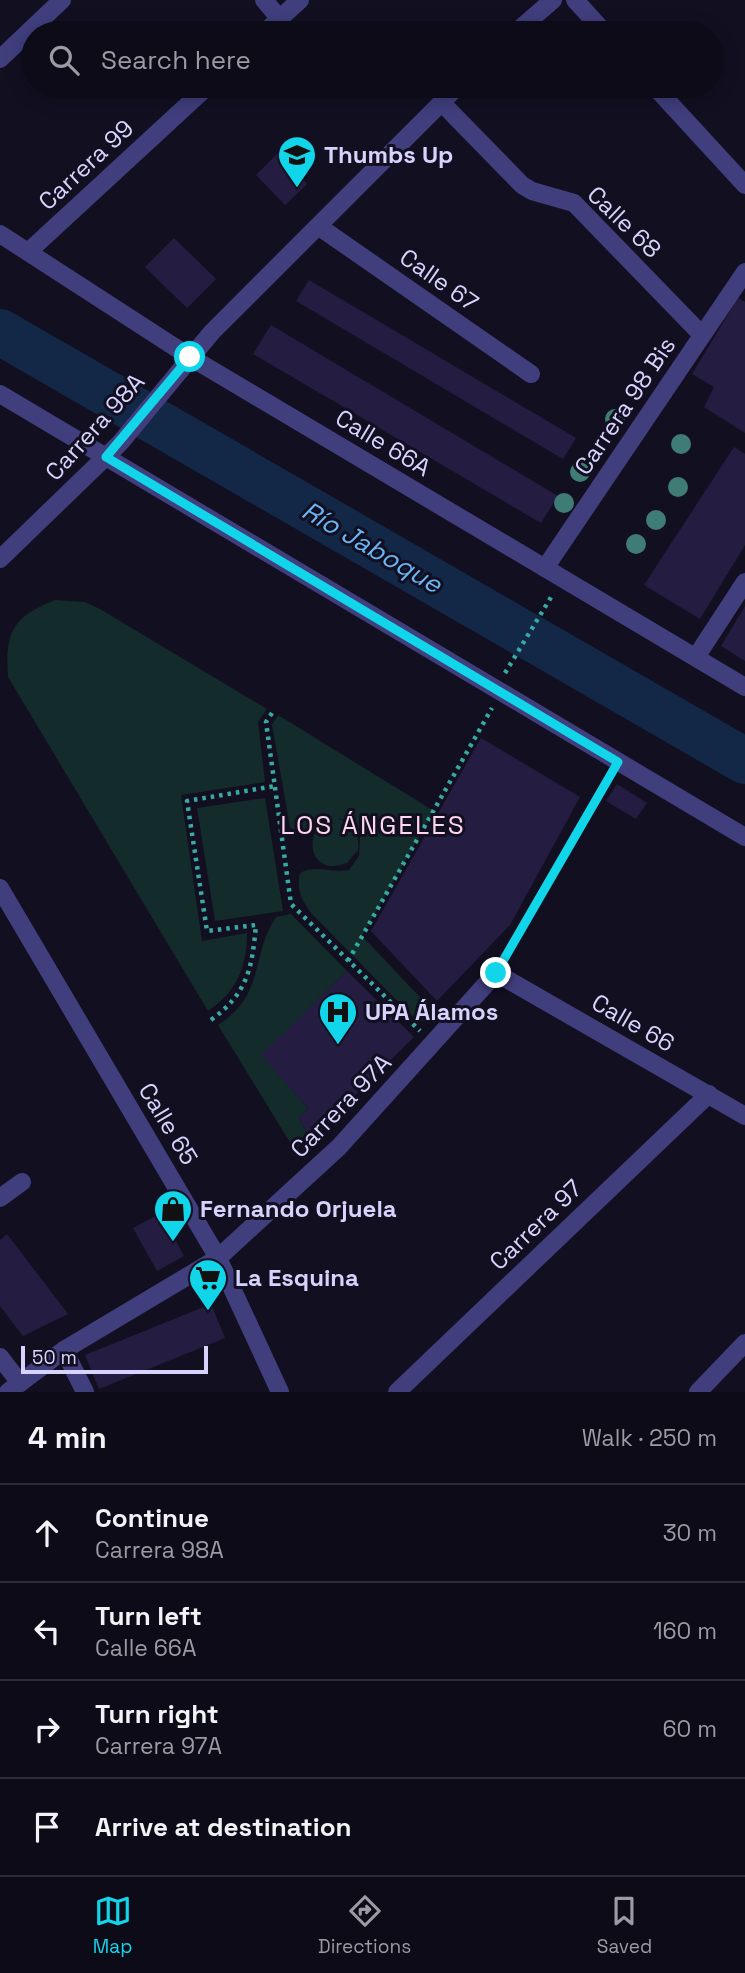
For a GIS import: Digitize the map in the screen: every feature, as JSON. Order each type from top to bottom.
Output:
[{"type":"street","points":[[40,21],[62,0]]},
{"type":"street","points":[[264,0],[280,19]]},
{"type":"street","points":[[278,21],[300,0]]},
{"type":"street","points":[[529,21],[553,0]]},
{"type":"street","points":[[575,0],[594,21]]},
{"type":"street","points":[[0,59],[21,39]]},
{"type":"street","name":"Carrera 99","points":[[29,251],[195,98]]},
{"type":"street","name":"Carrera 98A","points":[[0,559],[106,457],[184,363],[445,98]]},
{"type":"street","points":[[665,98],[745,185]]},
{"type":"street","name":"Calle 68","points":[[441,102],[522,185],[532,191],[574,203],[702,335]]},
{"type":"street","name":"Calle 67","points":[[318,226],[531,374]]},
{"type":"street","name":"Calle 66A","points":[[0,234],[29,251],[184,363],[545,568],[745,687]]},
{"type":"street","name":"Carrera 98 Bis","points":[[545,568],[745,272]]},
{"type":"street","points":[[0,394],[745,837]]},
{"type":"street","points":[[696,657],[745,582]]},
{"type":"street","name":"Calle 65","points":[[0,888],[218,1258],[280,1392]]},
{"type":"street","name":"Carrera 97A","points":[[14,1387],[64,1350],[218,1258],[339,1147],[496,973]]},
{"type":"street","name":"Calle 66","points":[[496,973],[745,1116]]},
{"type":"street","name":"Carrera 97","points":[[397,1392],[709,1094]]},
{"type":"street","points":[[0,1198],[22,1182]]},
{"type":"street","points":[[698,1392],[745,1343]]},
{"type":"street","points":[[64,1350],[85,1392]]},
{"type":"street","points":[[0,1357],[14,1387]]},
{"type":"path","points":[[513,659],[539,616]]},
{"type":"path","points":[[348,961],[501,692]]},
{"type":"path","points":[[272,713],[266,722],[291,904],[433,1044]]},
{"type":"path","points":[[496,973],[618,762]]},
{"type":"path","points":[[211,1020],[227,1008],[242,990],[252,963],[256,925],[207,931],[187,802],[275,786]]},
{"type":"green space","points":[[55,600],[85,602],[100,609],[267,709],[258,722],[265,782],[181,795],[202,941],[247,933],[245,956],[233,987],[208,1011],[8,677],[8,649],[14,628],[29,613]]},
{"type":"green space","points":[[278,715],[434,811],[362,936],[434,1012],[419,1023],[311,913],[303,899],[299,890],[300,873],[311,869],[349,870],[359,856],[360,836],[348,820],[337,818],[354,830],[358,838],[358,850],[347,863],[328,866],[316,858],[313,851],[314,834],[319,825],[301,832],[290,827],[272,725]]},
{"type":"green space","points":[[265,798],[283,911],[215,921],[197,808]]},
{"type":"green space","points":[[291,914],[347,971],[262,1055],[308,1108],[299,1118],[311,1139],[294,1149],[218,1025],[244,1001],[268,932],[276,917]]},
{"type":"building","points":[[278,153],[307,184],[285,205],[256,175]]},
{"type":"building","points":[[174,238],[216,279],[187,308],[145,267]]},
{"type":"building","points":[[309,280],[576,438],[563,459],[296,301]]},
{"type":"building","points":[[738,298],[745,302],[745,433],[704,407],[714,387],[692,374]]},
{"type":"building","points":[[271,325],[558,496],[541,523],[253,354]]},
{"type":"building","points":[[734,447],[745,454],[745,545],[700,619],[644,585]]},
{"type":"building","points":[[745,606],[745,661],[721,646]]},
{"type":"building","points":[[481,738],[580,797],[510,925],[437,1001],[371,931]]},
{"type":"building","points":[[617,784],[647,803],[636,819],[606,801]]},
{"type":"building","name":"UPA Álamos","points":[[347,971],[414,1037],[311,1139],[299,1118],[308,1108],[261,1055]]},
{"type":"building","points":[[161,1213],[184,1256],[157,1271],[133,1228]]},
{"type":"building","points":[[7,1234],[68,1314],[23,1336],[0,1306],[0,1240]]},
{"type":"building","points":[[211,1304],[225,1338],[99,1389],[85,1355]]},
{"type":"waterway","name":"Río Jaboque","points":[[0,332],[745,761]]},
{"type":"place","name":"Thumbs Up","points":[[297,189]]},
{"type":"place","name":"UPA Álamos","points":[[338,1046]]},
{"type":"place","name":"Fernando Orjuela","points":[[173,1243]]},
{"type":"place","name":"La Esquina","points":[[208,1312]]},
{"type":"district","name":"LOS ÁNGELES","points":[[373,825]]},
{"type":"route","points":[[190,357],[106,457],[618,762],[496,973]]}]
